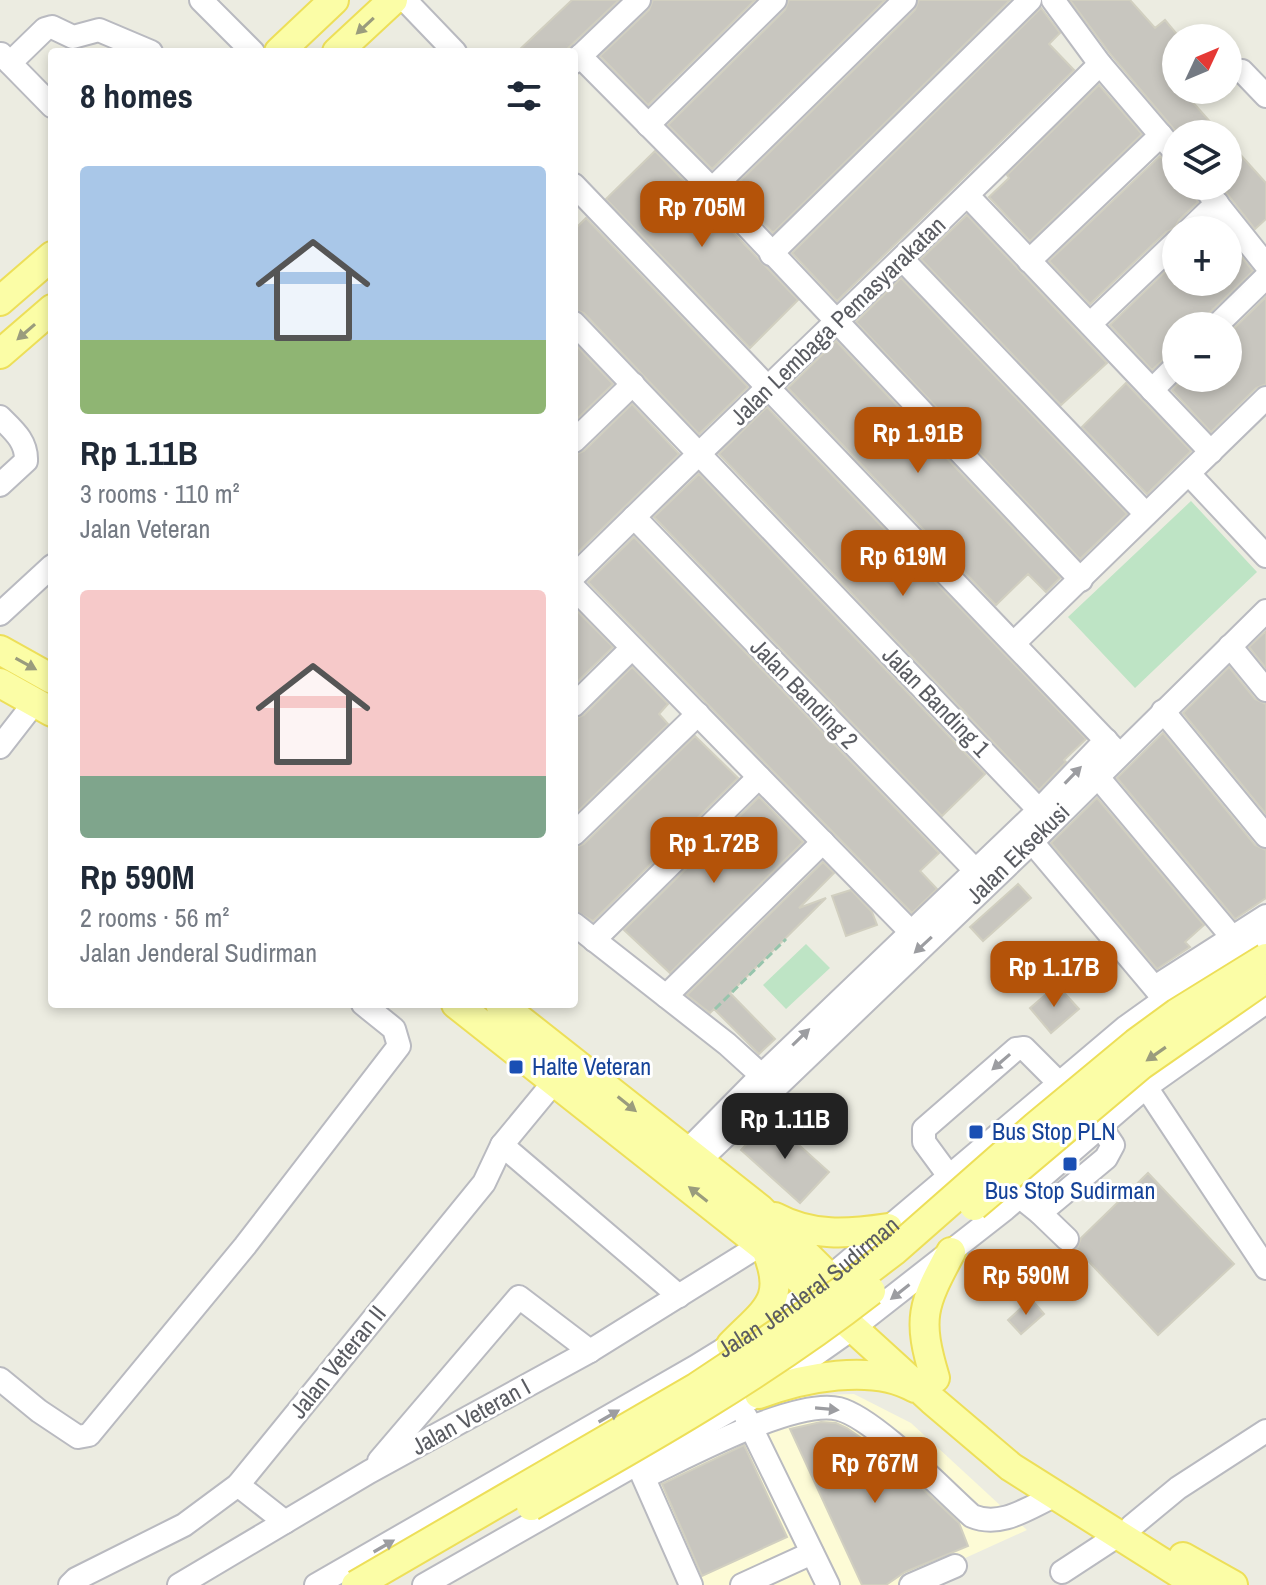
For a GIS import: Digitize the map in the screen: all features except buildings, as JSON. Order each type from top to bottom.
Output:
[{"type":"main road","points":[[283,48],[334,0]]},
{"type":"main road","points":[[341,48],[393,0]]},
{"type":"main road","points":[[0,301],[48,259]]},
{"type":"main road","points":[[0,354],[48,312]]},
{"type":"main road","points":[[0,650],[48,677]]},
{"type":"main road","points":[[0,683],[43,707]]},
{"type":"main road","name":"Jalan Jenderal Sudirman","points":[[356,1585],[697,1387],[840,1292],[895,1250],[1136,1043],[1177,1013],[1266,958]]},
{"type":"main road","name":"Jalan Jenderal Sudirman","points":[[393,1585],[698,1411],[832,1322],[1141,1065],[1266,978]]},
{"type":"main road","points":[[468,1008],[505,1020],[693,1156],[760,1209],[785,1223],[823,1233],[842,1234],[888,1228]]},
{"type":"main road","points":[[505,1020],[554,1082],[763,1246],[821,1284]]},
{"type":"main road","points":[[760,1209],[821,1284],[1011,1467],[1054,1496],[1233,1585]]},
{"type":"main road","points":[[722,1350],[767,1308],[774,1295],[775,1269],[763,1246]]},
{"type":"main road","points":[[933,1389],[923,1329],[929,1295],[951,1252]]},
{"type":"main road","points":[[750,1399],[789,1382],[831,1375],[857,1375],[933,1389],[1198,1585]]},
{"type":"street","points":[[201,0],[249,48]]},
{"type":"street","points":[[393,0],[438,48]]},
{"type":"street","points":[[405,0],[451,48]]},
{"type":"street","points":[[578,58],[639,0]]},
{"type":"street","points":[[648,125],[775,0]]},
{"type":"street","points":[[712,189],[905,0]]},
{"type":"street","points":[[771,254],[1030,0]]},
{"type":"street","points":[[1029,261],[1161,135],[1100,64],[1053,0]]},
{"type":"street","points":[[48,102],[5,58],[45,29],[52,27],[73,37],[99,30],[142,48]]},
{"type":"street","points":[[578,60],[712,189],[1081,580]]},
{"type":"street","name":"Jalan Lembaga Pemasyarakatan","points":[[578,572],[767,386],[968,196],[1100,64]]},
{"type":"street","points":[[1242,71],[1266,96]]},
{"type":"street","points":[[578,189],[1113,747]]},
{"type":"street","points":[[968,196],[1211,452]]},
{"type":"street","points":[[1214,200],[1266,265]]},
{"type":"street","points":[[1090,324],[1162,255]]},
{"type":"street","points":[[902,259],[1146,514]]},
{"type":"street","points":[[1230,312],[1266,277]]},
{"type":"street","name":"Jalan Banding 1","points":[[578,327],[1039,810]]},
{"type":"street","points":[[1152,390],[1162,380]]},
{"type":"street","points":[[578,437],[633,384]]},
{"type":"street","points":[[1014,643],[1266,398]]},
{"type":"street","points":[[0,417],[20,438],[26,453],[26,461],[0,485]]},
{"type":"street","points":[[1189,474],[1266,556]]},
{"type":"street","name":"Jalan Banding 2","points":[[634,517],[975,870]]},
{"type":"street","points":[[0,614],[48,570]]},
{"type":"street","points":[[578,592],[911,932]]},
{"type":"street","name":"Jalan Eksekusi","points":[[693,1156],[975,870],[1113,747],[1163,711],[1266,611]]},
{"type":"street","points":[[1230,646],[1266,690]]},
{"type":"street","points":[[578,701],[632,648]]},
{"type":"street","points":[[0,747],[43,707]]},
{"type":"street","points":[[1163,711],[1266,836]]},
{"type":"street","points":[[578,830],[698,714]]},
{"type":"street","name":"Jalan Eksekusi","points":[[768,1080],[1032,842],[1097,776],[1113,747]]},
{"type":"street","points":[[1097,776],[1232,937]]},
{"type":"street","points":[[594,940],[759,777]]},
{"type":"street","points":[[666,996],[823,842]]},
{"type":"street","points":[[1032,842],[1160,993],[1232,937],[1266,916]]},
{"type":"street","points":[[578,927],[701,1023],[768,1080]]},
{"type":"street","name":"Jalan Jenderal Sudirman","points":[[316,1585],[722,1350],[821,1284],[1126,1027],[1160,993],[1186,984],[1266,937]]},
{"type":"street","points":[[424,1585],[641,1470],[750,1399],[861,1322],[1012,1202],[1146,1087],[1266,1002]]},
{"type":"street","points":[[0,1379],[39,1411],[78,1437],[89,1435],[245,1246],[399,1046],[394,1029],[368,1008]]},
{"type":"street","points":[[1059,1083],[1024,1048],[1016,1049],[924,1129],[924,1142],[957,1170],[968,1194],[986,1207],[1012,1202],[1040,1213],[1067,1239]]},
{"type":"street","name":"Jalan Veteran II","points":[[70,1585],[76,1579],[184,1525],[238,1485],[484,1183],[502,1145],[554,1082]]},
{"type":"street","points":[[1146,1087],[1266,1268]]},
{"type":"street","points":[[1040,1213],[1106,1158],[1113,1145],[1101,1127]]},
{"type":"street","points":[[502,1145],[679,1296]]},
{"type":"street","name":"Jalan Veteran I","points":[[179,1585],[369,1472],[590,1351],[763,1246]]},
{"type":"street","points":[[369,1472],[519,1297],[590,1351]]},
{"type":"street","points":[[722,1350],[750,1399],[752,1428],[828,1585]]},
{"type":"street","points":[[641,1470],[814,1408],[839,1409],[867,1423],[972,1516],[997,1521],[1054,1496]]},
{"type":"street","points":[[1062,1572],[1125,1531],[1178,1488],[1266,1431]]},
{"type":"street","points":[[641,1470],[691,1585]]},
{"type":"street","points":[[238,1485],[285,1522]]},
{"type":"street","points":[[742,1585],[812,1553]]},
{"type":"street","points":[[911,1585],[955,1566]]},
{"type":"path","points":[[701,1023],[786,939]]},
{"type":"shaded area","points":[[854,1394],[911,1423],[1027,1530],[919,1579],[921,1585],[682,1585],[637,1468],[778,1396]]},
{"type":"green space","points":[[1191,501],[1257,572],[1135,688],[1068,617]]},
{"type":"green space","points":[[806,944],[830,968],[786,1009],[763,985]]},
{"type":"place","name":"Halte Veteran","points":[[516,1067]]},
{"type":"place","name":"Bus Stop PLN","points":[[976,1132]]},
{"type":"place","name":"Bus Stop Sudirman","points":[[1070,1164]]}]
